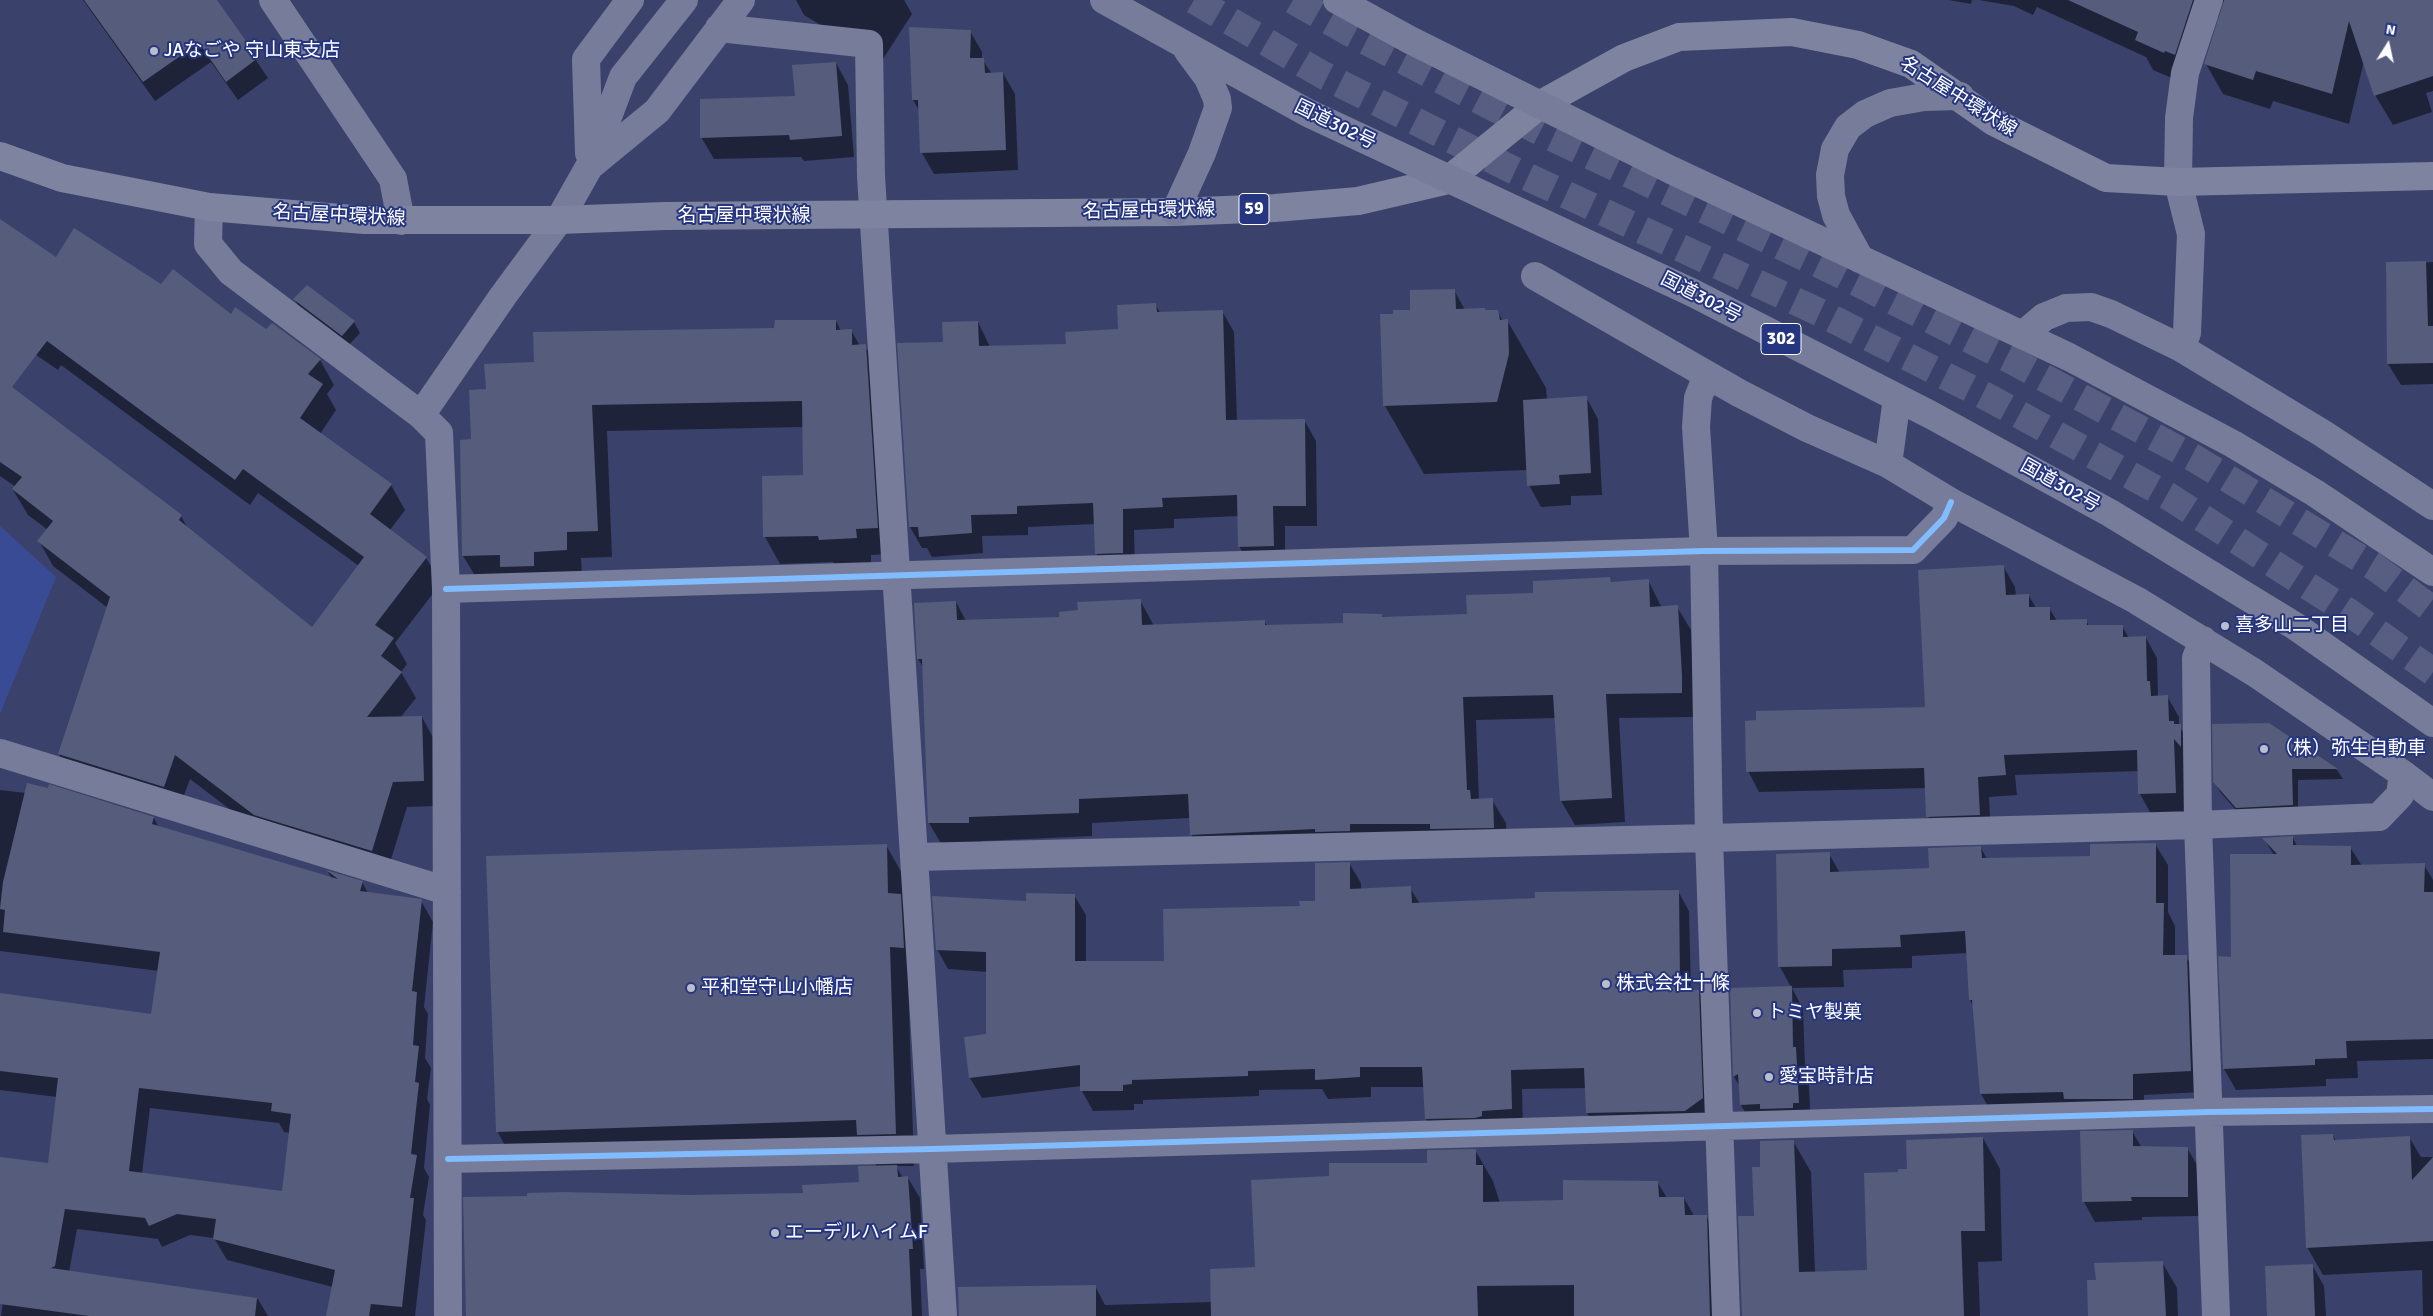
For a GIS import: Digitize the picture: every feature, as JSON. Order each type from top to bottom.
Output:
[{"type":"main road","points":[[273,0],[393,179],[401,220]]},
{"type":"main road","points":[[589,167],[586,59],[630,0]]},
{"type":"main road","points":[[421,415],[503,296],[559,220],[589,167],[623,77],[684,0]]},
{"type":"main road","points":[[589,167],[657,111],[741,0]]},
{"type":"main road","name":"国道302号","points":[[1104,0],[1301,109],[1448,180],[1692,293],[1932,415],[2110,513],[2295,626],[2433,723]]},
{"type":"main road","points":[[1337,0],[1410,40],[1671,170],[2024,334],[2233,444],[2315,493],[2433,572]]},
{"type":"main road","points":[[2181,348],[2187,333],[2191,234],[2178,182],[2179,118],[2185,73],[2209,0]]},
{"type":"main road","points":[[719,28],[869,44],[871,176],[875,215],[943,1316]]},
{"type":"main road","name":"名古屋中環状線","points":[[0,156],[62,178],[209,207],[364,220],[559,220],[665,216],[1175,212],[1358,201],[1448,180],[1541,104],[1624,58],[1679,37],[1792,32],[1858,45],[1911,64],[1960,96],[1994,122],[2106,178],[2178,182],[2433,176]]},
{"type":"main road","points":[[1175,212],[1202,153],[1218,108],[1217,99],[1208,78],[1181,44]]},
{"type":"main road","points":[[1860,259],[1836,215],[1831,196],[1830,175],[1835,149],[1848,128],[1865,114],[1890,103],[1924,97],[1960,96]]},
{"type":"main road","points":[[209,207],[208,244],[231,272],[356,368],[421,415],[439,433],[446,589],[448,1316]]},
{"type":"main road","points":[[1535,276],[1707,375],[1808,428],[1888,464],[1951,502],[2118,591],[2203,640],[2404,774],[2433,797]]},
{"type":"main road","points":[[2024,334],[2044,317],[2066,308],[2091,307],[2181,348],[2322,433],[2433,506]]},
{"type":"main road","points":[[1707,375],[1698,398],[1696,427],[1704,551],[1709,838],[1726,1316]]},
{"type":"main road","points":[[1888,464],[1897,398]]},
{"type":"main road","points":[[446,589],[1704,551],[1912,550],[1944,518],[1951,502]]},
{"type":"main road","points":[[2203,640],[2196,658],[2198,825],[2216,1316]]},
{"type":"main road","points":[[1,760],[447,891]]},
{"type":"main road","points":[[915,857],[2198,825],[2379,817],[2400,794],[2404,774]]},
{"type":"main road","points":[[448,1159],[932,1149],[1720,1128],[2209,1112],[2433,1109]]},
{"type":"shaded area","points":[[0,526],[56,577],[0,714]]},
{"type":"building","name":"JAなごや 守山東支店","points":[[84,0],[217,0],[258,58],[226,82],[199,43],[143,82]]},
{"type":"building","points":[[2068,0],[2193,0],[2175,55],[2165,51],[2164,53],[2135,40],[2138,32]]},
{"type":"building","points":[[2224,0],[2433,0],[2433,76],[2374,96],[2349,21],[2332,94],[2256,71],[2253,80],[2204,64]]},
{"type":"building","points":[[909,27],[971,30],[970,58],[984,58],[985,73],[1003,72],[1006,150],[920,153],[918,100],[912,100]]},
{"type":"building","points":[[836,62],[842,136],[790,140],[789,135],[700,138],[700,99],[795,96],[792,65]]},
{"type":"building","points":[[0,219],[56,257],[74,228],[161,284],[173,269],[231,314],[235,307],[266,329],[272,323],[321,359],[308,374],[323,384],[300,418],[392,484],[370,514],[427,557],[375,625],[394,638],[381,656],[402,672],[367,717],[422,716],[424,781],[393,782],[372,851],[254,815],[175,755],[164,787],[58,754],[110,597],[37,541],[53,521],[12,489],[22,477],[0,462]],"holes":[[[47,341],[235,480],[243,469],[364,557],[312,627],[179,520],[182,515],[12,387]]]},
{"type":"building","points":[[2426,261],[2428,326],[2433,326],[2433,363],[2387,364],[2386,262]]},
{"type":"building","points":[[307,285],[355,321],[342,336],[293,299]]},
{"type":"building","points":[[1455,289],[1456,309],[1485,308],[1485,310],[1498,310],[1500,320],[1508,319],[1509,354],[1497,402],[1383,406],[1380,314],[1393,314],[1393,310],[1410,310],[1410,290]]},
{"type":"building","points":[[1156,303],[1157,312],[1223,310],[1226,420],[1305,419],[1306,506],[1273,506],[1274,546],[1238,547],[1237,495],[1162,498],[1163,507],[1123,509],[1123,553],[1095,554],[1093,503],[1017,506],[1017,514],[971,515],[972,533],[919,537],[918,527],[909,527],[897,343],[943,342],[942,322],[978,321],[979,346],[1066,344],[1065,332],[1118,329],[1117,305]]},
{"type":"building","points":[[775,320],[836,320],[836,330],[852,329],[852,345],[866,344],[878,528],[856,529],[857,538],[819,540],[818,536],[763,537],[762,476],[803,475],[802,401],[592,405],[598,531],[567,532],[567,550],[534,552],[534,566],[500,567],[500,555],[462,556],[460,440],[471,439],[469,390],[486,389],[484,364],[534,362],[533,332],[774,328]]},
{"type":"building","points":[[1587,396],[1591,473],[1559,475],[1560,484],[1527,486],[1523,400]]},
{"type":"building","points":[[2004,565],[2006,595],[2029,594],[2029,607],[2050,607],[2050,620],[2087,619],[2087,625],[2123,625],[2123,637],[2146,636],[2147,681],[2150,681],[2151,696],[2168,695],[2169,721],[2174,721],[2174,724],[2181,724],[2181,747],[2174,739],[2176,793],[2138,794],[2137,750],[2004,755],[2006,775],[1978,777],[1980,815],[1926,817],[1924,768],[1746,772],[1745,721],[1756,720],[1756,711],[1925,707],[1918,570]]},
{"type":"building","points":[[1610,577],[1611,582],[1649,579],[1650,607],[1678,605],[1682,676],[1682,693],[1606,694],[1612,798],[1560,801],[1553,695],[1463,697],[1467,790],[1470,790],[1471,799],[1493,798],[1494,828],[1430,829],[1430,824],[1350,824],[1350,831],[1315,832],[1315,829],[1190,835],[1188,794],[1079,799],[1079,813],[969,817],[969,823],[928,823],[922,659],[917,659],[914,603],[956,601],[957,620],[1059,617],[1059,612],[1078,610],[1077,602],[1141,599],[1142,625],[1265,620],[1265,625],[1343,623],[1343,613],[1382,614],[1382,617],[1467,614],[1466,595],[1533,593],[1533,581]]},
{"type":"building","name":"（株）弥生自動車","points":[[2269,723],[2338,769],[2292,769],[2293,805],[2236,808],[2213,782],[2212,724]]},
{"type":"building","points":[[27,783],[48,788],[49,784],[154,817],[152,824],[338,879],[326,870],[363,881],[360,891],[422,899],[412,991],[417,992],[413,1045],[419,1046],[415,1082],[419,1083],[411,1154],[417,1155],[410,1198],[414,1198],[402,1307],[371,1304],[369,1316],[326,1316],[335,1270],[213,1239],[216,1219],[177,1214],[149,1226],[145,1218],[65,1209],[55,1266],[51,1268],[257,1298],[255,1316],[89,1316],[0,1304],[0,1157],[48,1163],[58,1078],[0,1071],[0,993],[151,1014],[160,952],[3,932],[5,910],[0,909],[3,882]],"holes":[[[139,1088],[272,1103],[271,1111],[291,1114],[282,1191],[129,1171]]]},
{"type":"building","points":[[2293,836],[2293,845],[2351,846],[2351,865],[2425,863],[2424,892],[2433,892],[2433,1039],[2346,1041],[2347,1058],[2315,1059],[2315,1065],[2223,1069],[2218,956],[2231,957],[2230,854],[2277,854],[2262,838]]},
{"type":"building","points":[[2156,843],[2156,903],[2164,903],[2163,955],[2187,955],[2191,1071],[2133,1074],[2133,1099],[2064,1099],[2063,1092],[1980,1094],[1972,1000],[1969,1000],[1965,931],[1900,935],[1901,947],[1832,949],[1832,966],[1778,967],[1776,854],[1830,852],[1830,872],[1929,868],[1928,848],[1981,846],[1982,858],[2090,856],[2090,844]]},
{"type":"building","name":"平和堂守山小幡店","points":[[887,844],[888,893],[901,894],[904,948],[890,947],[896,1134],[857,1135],[856,1120],[496,1132],[486,856]]},
{"type":"building","points":[[1350,862],[1350,889],[1411,886],[1412,903],[1535,898],[1535,892],[1679,890],[1680,981],[1683,981],[1683,990],[1699,990],[1703,1098],[1685,1111],[1586,1113],[1584,1068],[1511,1070],[1512,1109],[1482,1111],[1482,1116],[1475,1118],[1425,1119],[1422,1067],[1360,1067],[1360,1077],[1315,1080],[1315,1069],[1248,1071],[1248,1076],[1132,1080],[1132,1084],[1123,1085],[1123,1091],[1080,1091],[1080,1065],[969,1078],[964,1037],[986,1034],[986,952],[936,950],[932,896],[1026,901],[1026,893],[1075,894],[1075,961],[1164,961],[1163,909],[1300,906],[1299,901],[1315,901],[1315,863]]},
{"type":"building","points":[[1792,986],[1793,1047],[1796,1047],[1799,1103],[1793,1103],[1793,1108],[1760,1109],[1760,1104],[1740,1105],[1738,1074],[1733,1077],[1730,988]]},
{"type":"building","points":[[2133,1130],[2133,1146],[2188,1147],[2188,1197],[2131,1197],[2132,1201],[2082,1202],[2080,1131]]},
{"type":"building","points":[[2333,1134],[2334,1140],[2410,1136],[2412,1180],[2433,1157],[2433,1241],[2306,1248],[2301,1135]]},
{"type":"building","points":[[1983,1137],[1985,1231],[1961,1231],[1964,1316],[1742,1316],[1738,1216],[1754,1216],[1752,1167],[1760,1167],[1760,1141],[1794,1140],[1799,1272],[1867,1270],[1864,1173],[1898,1172],[1898,1169],[1907,1169],[1906,1140]]},
{"type":"building","points":[[1476,1149],[1476,1165],[1483,1165],[1483,1202],[1563,1200],[1563,1180],[1658,1181],[1659,1197],[1684,1197],[1685,1215],[1707,1215],[1710,1316],[1574,1316],[1574,1285],[1477,1286],[1478,1316],[1211,1316],[1210,1269],[1255,1267],[1251,1180],[1329,1176],[1329,1163],[1427,1163],[1427,1150]]},
{"type":"building","points":[[897,1165],[898,1177],[908,1176],[913,1249],[909,1249],[912,1316],[466,1316],[463,1197],[527,1196],[527,1193],[564,1192],[688,1195],[803,1193],[802,1185],[859,1182],[858,1166]]},
{"type":"building","points":[[2163,1261],[2166,1316],[2088,1316],[2087,1280],[2096,1280],[2094,1263]]},
{"type":"building","points":[[2313,1264],[2315,1316],[2267,1316],[2265,1266]]},
{"type":"building","points":[[1096,1285],[1096,1316],[959,1316],[958,1287]]},
{"type":"tunnel","points":[[1194,0],[1323,75],[1515,171],[1821,313],[1991,399],[2168,496],[2347,611],[2433,672]]},
{"type":"tunnel","points":[[1293,0],[1349,32],[1541,132],[1840,274],[2011,360],[2192,457],[2376,568],[2433,610]]},
{"type":"cycle path","points":[[446,589],[1704,551],[1913,550],[1944,518],[1951,502]]},
{"type":"cycle path","points":[[448,1159],[932,1149],[2209,1112],[2433,1109]]},
{"type":"place","name":"JAなごや 守山東支店","points":[[154,51]]},
{"type":"place","name":"喜多山二丁目","points":[[2225,626]]},
{"type":"place","name":"（株）弥生自動車","points":[[2264,749]]},
{"type":"place","name":"株式会社十條","points":[[1606,984]]},
{"type":"place","name":"平和堂守山小幡店","points":[[691,988]]},
{"type":"place","name":"トミヤ製菓","points":[[1757,1013]]},
{"type":"place","name":"愛宝時計店","points":[[1769,1077]]},
{"type":"place","name":"エーデルハイムF","points":[[775,1233]]}]
